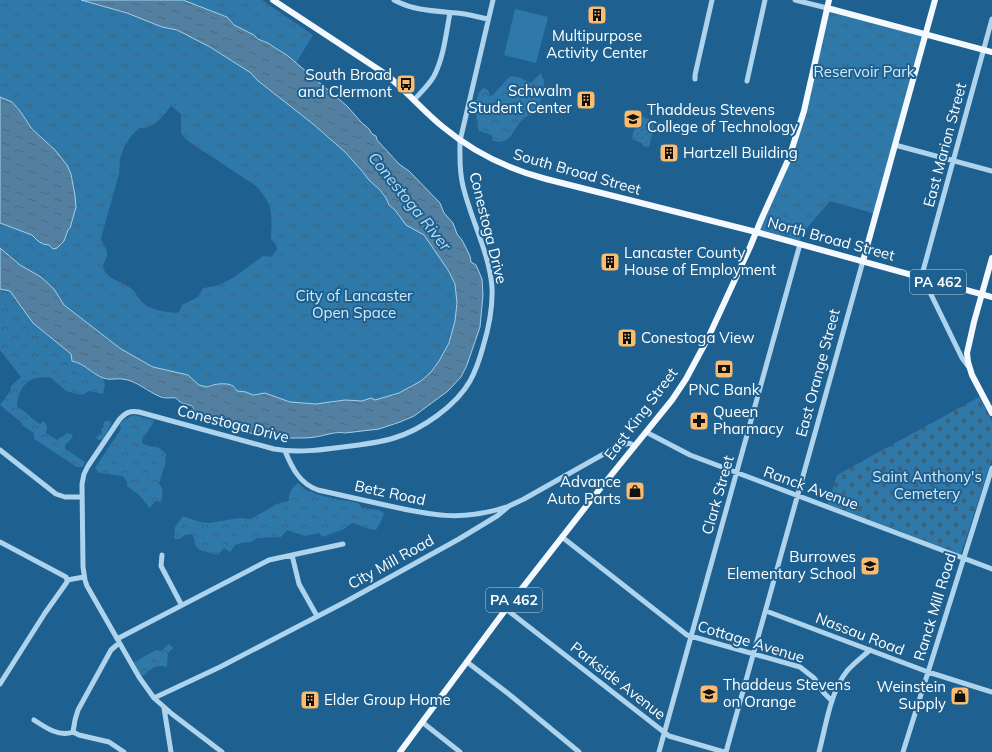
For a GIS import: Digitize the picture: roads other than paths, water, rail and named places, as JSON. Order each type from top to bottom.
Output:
[{"type":"main road","name":"South Broad Street","points":[[273,0],[384,73],[438,123],[460,140],[500,163],[534,176],[756,232]]},
{"type":"main road","name":"East King Street","points":[[400,752],[506,609],[676,395],[697,359],[783,172],[799,127],[829,0]]},
{"type":"main road","name":"East Orange Street","points":[[863,262],[935,0]]},
{"type":"main road","points":[[827,8],[992,52]]},
{"type":"main road","name":"North Broad Street","points":[[756,232],[992,297]]},
{"type":"main road","points":[[992,258],[968,348],[969,366],[975,382],[992,413]]},
{"type":"street","points":[[394,0],[415,8],[433,12],[468,15],[488,19]]},
{"type":"street","name":"Conestoga Drive","points":[[222,752],[164,708],[154,698],[139,677],[87,586],[84,577],[82,478],[88,466],[119,420],[125,413],[130,411],[139,412],[285,451],[307,450],[359,445],[394,438],[408,433],[446,408],[459,395],[470,381],[480,357],[489,328],[492,304],[492,292],[486,258],[462,185],[460,140],[493,0]]},
{"type":"street","points":[[695,79],[694,75],[712,0]]},
{"type":"street","points":[[747,81],[765,0]]},
{"type":"street","points":[[796,0],[827,8]]},
{"type":"street","points":[[414,100],[428,85],[437,69],[441,58],[450,13]]},
{"type":"street","name":"East Marion Street","points":[[923,278],[992,19]]},
{"type":"street","points":[[895,145],[992,171]]},
{"type":"street","name":"Clark Street","points":[[659,752],[800,244]]},
{"type":"street","name":"East Orange Street","points":[[725,752],[766,611],[863,262]]},
{"type":"street","points":[[923,278],[962,358],[969,366]]},
{"type":"street","name":"Ranck Avenue","points":[[646,432],[682,452],[992,569]]},
{"type":"street","name":"City Mill Road","points":[[154,698],[220,667],[459,539],[497,516],[509,506],[616,447],[629,443],[635,446]]},
{"type":"street","points":[[0,450],[56,494],[65,497],[82,497]]},
{"type":"street","name":"Betz Road","points":[[285,451],[291,465],[302,480],[312,488],[318,490],[441,516],[472,515],[509,506]]},
{"type":"street","name":"Ranck Mill Road","points":[[903,752],[992,468]]},
{"type":"street","name":"Cottage Avenue","points":[[562,537],[686,634],[800,667],[814,678],[824,693],[832,701]]},
{"type":"street","points":[[0,542],[66,577],[67,580]]},
{"type":"street","points":[[73,732],[78,710],[113,647],[118,641],[181,604],[269,560],[344,544]]},
{"type":"street","points":[[162,555],[161,566],[181,604]]},
{"type":"street","points":[[292,555],[299,584],[317,616]]},
{"type":"street","points":[[67,580],[84,577]]},
{"type":"street","points":[[0,684],[67,580]]},
{"type":"street","name":"Parkside Avenue","points":[[506,609],[664,733],[669,736],[725,752]]},
{"type":"street","name":"Nassau Road","points":[[766,611],[928,672],[992,692]]},
{"type":"street","points":[[819,752],[832,701],[838,686],[847,671],[870,650]]},
{"type":"street","points":[[467,662],[578,752]]},
{"type":"street","points":[[164,708],[171,752]]},
{"type":"street","points":[[34,720],[55,732],[66,734],[73,732],[79,735],[109,742],[124,752]]},
{"type":"street","points":[[422,722],[460,752]]},
{"type":"water","name":"Conestoga River","points":[[81,0],[183,0],[227,17],[234,25],[268,43],[288,56],[347,106],[372,134],[376,136],[377,140],[399,164],[409,171],[440,203],[444,213],[453,223],[457,234],[462,240],[470,256],[471,262],[476,265],[482,279],[483,295],[480,327],[467,365],[461,377],[448,391],[414,416],[379,429],[306,438],[286,438],[254,434],[234,428],[213,418],[200,414],[195,411],[192,406],[182,403],[176,398],[161,397],[127,380],[104,378],[72,361],[71,354],[33,323],[10,291],[0,289],[0,248],[20,265],[41,277],[54,289],[64,305],[121,349],[153,367],[188,375],[199,385],[207,387],[216,384],[228,384],[233,386],[237,391],[246,392],[253,395],[265,393],[290,402],[316,404],[345,400],[362,401],[371,398],[375,400],[399,393],[421,381],[431,372],[449,343],[455,321],[457,303],[455,284],[448,270],[424,235],[406,225],[395,210],[389,205],[380,190],[369,180],[345,152],[313,124],[257,80],[251,73],[210,47],[177,30],[162,27],[127,13]]},
{"type":"water","points":[[0,97],[12,102],[32,129],[55,150],[67,165],[71,174],[76,207],[70,228],[64,241],[57,248],[53,249],[49,245],[38,241],[32,235],[0,223]]},
{"type":"place","name":"Multipurpose Activity Center","points":[[597,15]]},
{"type":"place","name":"South Broad and Clermont","points":[[406,84]]},
{"type":"place","name":"Schwalm Student Center","points":[[586,100]]},
{"type":"place","name":"Thaddeus Stevens College of Technology","points":[[633,119]]},
{"type":"place","name":"Hartzell Building","points":[[669,153]]},
{"type":"place","name":"Lancaster County House of Employment","points":[[610,262]]},
{"type":"place","name":"Conestoga View","points":[[627,338]]},
{"type":"place","name":"PNC Bank","points":[[724,369]]},
{"type":"place","name":"Queen Pharmacy","points":[[699,421]]},
{"type":"place","name":"Advance Auto Parts","points":[[635,491]]},
{"type":"place","name":"Burrowes Elementary School","points":[[870,566]]},
{"type":"place","name":"Thaddeus Stevens on Orange","points":[[709,694]]},
{"type":"place","name":"Weinstein Supply","points":[[960,696]]},
{"type":"place","name":"Elder Group Home","points":[[310,700]]},
{"type":"park label","name":"Reservoir Park","points":[[864,72]]},
{"type":"park label","name":"City of Lancaster Open Space","points":[[354,304]]},
{"type":"park label","name":"Saint Anthony's Cemetery","points":[[927,486]]}]
